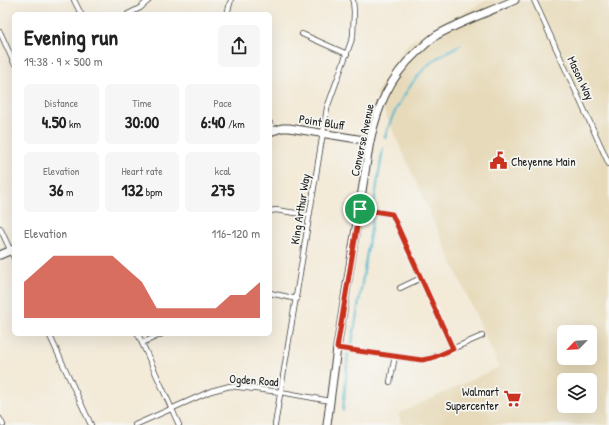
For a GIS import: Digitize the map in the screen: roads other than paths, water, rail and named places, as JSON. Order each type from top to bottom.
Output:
[{"type":"main road","name":"Converse Avenue","points":[[327,425],[337,348],[370,141],[382,100],[390,85],[411,58],[435,36],[515,0]]},
{"type":"main road","name":"Point Bluff","points":[[272,131],[289,128],[370,141]]},
{"type":"main road","points":[[0,256],[12,250]]},
{"type":"street","points":[[74,0],[79,12]]},
{"type":"street","points":[[132,12],[140,8],[149,0]]},
{"type":"street","points":[[227,12],[231,0]]},
{"type":"street","name":"King Arthur Way","points":[[275,425],[297,299],[323,133],[331,95],[353,36],[353,0]]},
{"type":"street","name":"Mason Way","points":[[534,0],[609,164]]},
{"type":"street","points":[[0,32],[12,59]]},
{"type":"street","points":[[302,34],[347,54]]},
{"type":"street","points":[[360,209],[392,214],[453,349]]},
{"type":"street","points":[[272,211],[309,215]]},
{"type":"street","points":[[0,228],[12,250]]},
{"type":"street","points":[[400,288],[421,278]]},
{"type":"street","points":[[272,293],[297,299]]},
{"type":"street","points":[[50,336],[91,425]]},
{"type":"street","points":[[139,336],[180,425]]},
{"type":"street","points":[[142,343],[158,336]]},
{"type":"street","points":[[337,348],[422,360],[432,358],[482,336]]},
{"type":"street","points":[[390,382],[395,356]]},
{"type":"street","name":"Ogden Road","points":[[135,425],[211,391],[230,386],[281,392],[330,401]]},
{"type":"street","points":[[0,419],[3,425]]},
{"type":"waterway","points":[[385,138],[396,109],[413,82],[433,61],[460,45]]},
{"type":"waterway","points":[[374,204],[383,148]]},
{"type":"waterway","points":[[352,344],[373,216]]},
{"type":"waterway","points":[[343,411],[348,354]]},
{"type":"place","name":"Cheyenne Main","points":[[498,161]]},
{"type":"place","name":"Walmart Supercenter","points":[[512,398]]}]
